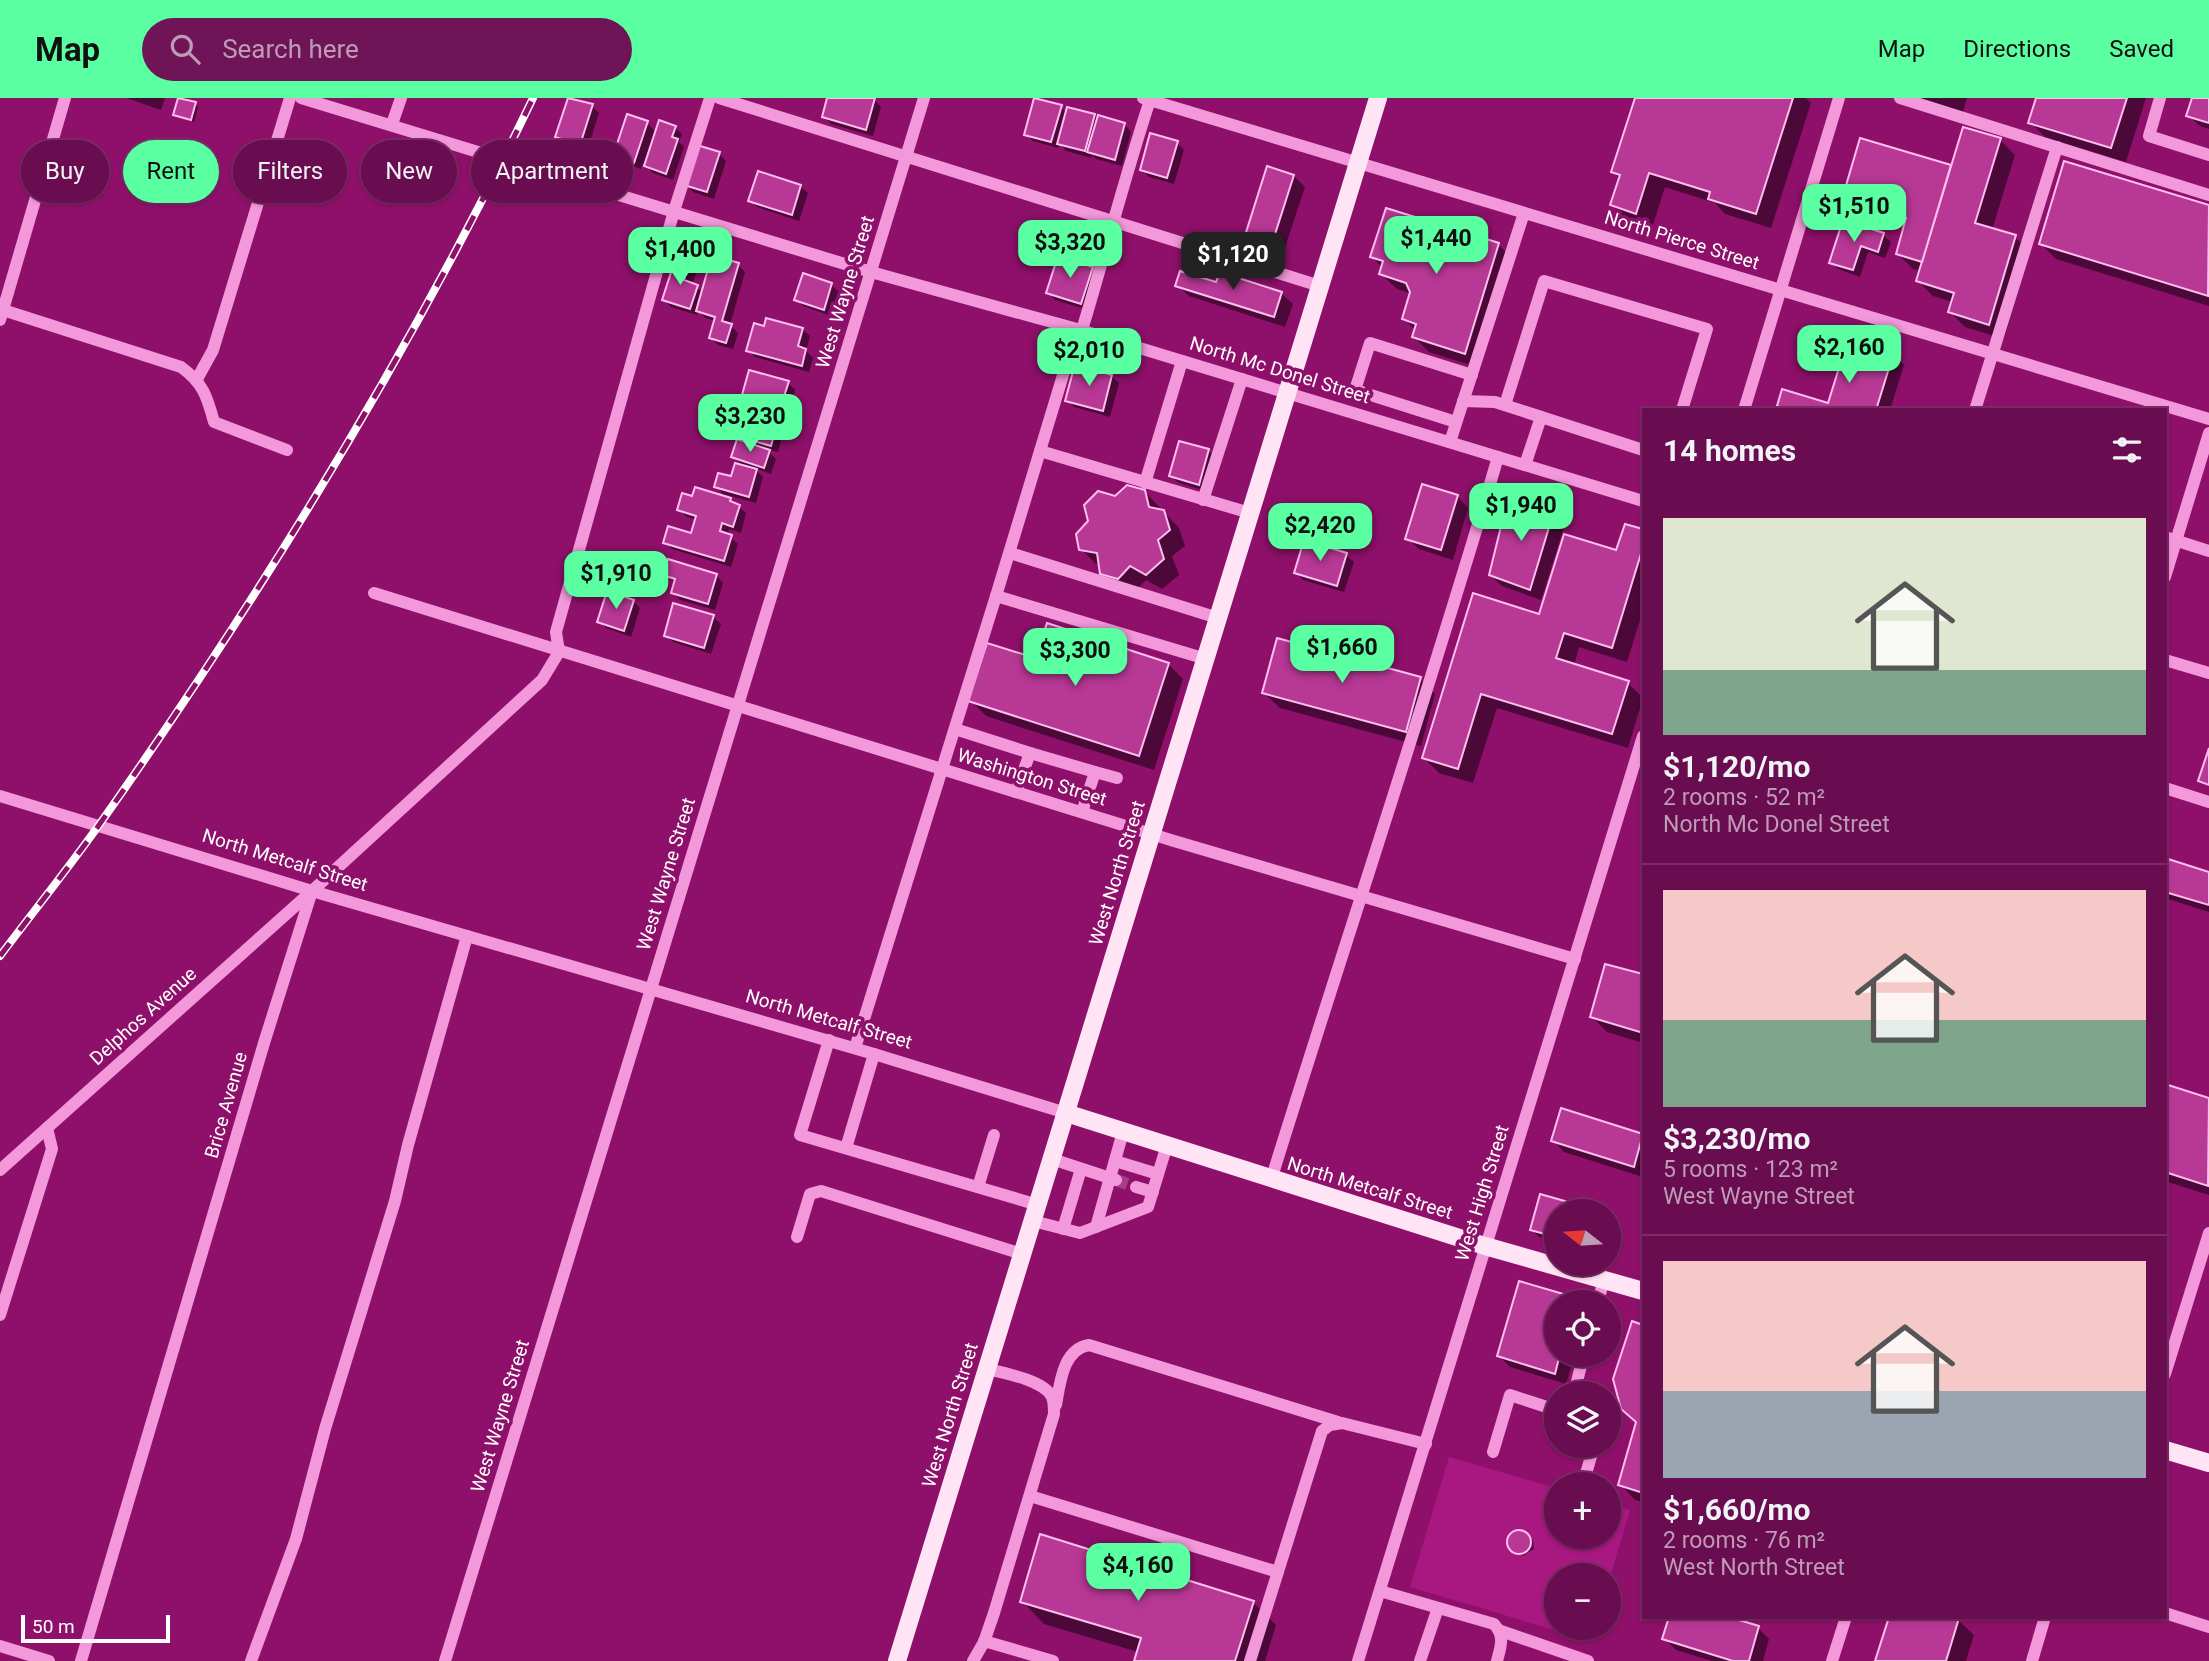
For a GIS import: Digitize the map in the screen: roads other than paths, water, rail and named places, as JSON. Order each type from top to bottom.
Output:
[{"type":"main road","name":"West North Street","points":[[897,1661],[1378,98]]},
{"type":"main road","name":"North Metcalf Street","points":[[1066,1113],[1271,1180],[1642,1291]]},
{"type":"main road","points":[[2167,1451],[2209,1463]]},
{"type":"street","points":[[65,98],[1,315],[181,368],[197,379],[214,422],[287,450]]},
{"type":"street","points":[[197,379],[213,349],[290,98]]},
{"type":"street","name":"North Mc Donel Street","points":[[301,98],[871,272],[1079,330],[1642,501]]},
{"type":"street","points":[[392,124],[401,98]]},
{"type":"street","points":[[559,652],[556,632],[674,211],[710,98]]},
{"type":"street","points":[[719,98],[1320,286]]},
{"type":"street","name":"West Wayne Street","points":[[445,1661],[924,98]]},
{"type":"street","points":[[1746,408],[1839,98]]},
{"type":"street","points":[[1900,98],[2209,195]]},
{"type":"street","points":[[2160,98],[2149,136],[2209,155]]},
{"type":"street","points":[[855,1048],[1113,221],[1147,99]]},
{"type":"street","name":"North Pierce Street","points":[[1147,99],[2209,419]]},
{"type":"street","points":[[1976,408],[2057,147]]},
{"type":"street","points":[[1450,442],[1524,213]]},
{"type":"street","points":[[1505,405],[1544,281],[1707,330],[1683,408]]},
{"type":"street","points":[[1456,422],[1355,390],[1362,366],[1370,343],[1472,375]]},
{"type":"street","points":[[1145,483],[1182,361]]},
{"type":"street","points":[[1203,500],[1242,379]]},
{"type":"street","points":[[1463,401],[1495,402],[1642,450]]},
{"type":"street","points":[[1525,465],[1541,417]]},
{"type":"street","points":[[2167,561],[2170,539],[2209,433]]},
{"type":"street","points":[[1040,451],[1250,513]]},
{"type":"street","points":[[1271,1180],[1359,897],[1415,732],[1498,457]]},
{"type":"street","points":[[2170,539],[2209,551]]},
{"type":"street","points":[[1010,552],[1218,618]]},
{"type":"street","name":"Washington Street","points":[[374,593],[1152,834],[1575,959]]},
{"type":"street","points":[[996,596],[1206,659]]},
{"type":"street","name":"Brice Avenue","points":[[81,1661],[260,1056],[312,891],[542,680],[559,652]]},
{"type":"street","points":[[2167,661],[2209,673]]},
{"type":"street","points":[[955,729],[1117,778]]},
{"type":"street","name":"West High Street","points":[[1358,1661],[1642,739]]},
{"type":"street","points":[[1016,792],[1030,753]]},
{"type":"street","points":[[1082,812],[1095,772]]},
{"type":"street","points":[[2167,789],[2209,802]]},
{"type":"street","name":"North Metcalf Street","points":[[0,796],[312,891],[829,1040],[1066,1113]]},
{"type":"street","name":"Delphos Avenue","points":[[0,1170],[312,891]]},
{"type":"street","points":[[251,1661],[296,1539],[325,1429],[395,1201],[467,936]]},
{"type":"street","points":[[829,1040],[800,1135],[978,1187],[1063,1229],[1080,1233],[1148,1206],[1167,1145]]},
{"type":"street","points":[[846,1148],[874,1054]]},
{"type":"street","points":[[0,1315],[52,1149],[47,1128]]},
{"type":"street","points":[[1096,1227],[1113,1179],[1123,1132]]},
{"type":"street","points":[[978,1187],[994,1135]]},
{"type":"street","points":[[1052,1159],[1113,1179]]},
{"type":"street","points":[[1115,1161],[1158,1174]]},
{"type":"street","points":[[1063,1229],[1081,1169]]},
{"type":"street","points":[[1136,1187],[1153,1192]]},
{"type":"street","points":[[797,1237],[810,1194],[821,1191],[1022,1254]]},
{"type":"street","points":[[2167,1368],[2209,1233]]},
{"type":"street","points":[[1601,1290],[1604,1279]]},
{"type":"street","points":[[973,1661],[985,1641],[1054,1414],[1062,1376],[1070,1356],[1080,1346],[1089,1345],[1342,1423],[1426,1444]]},
{"type":"street","points":[[986,1369],[1033,1382],[1048,1390],[1054,1400],[1054,1414]]},
{"type":"street","points":[[1493,1452],[1510,1395],[1544,1406]]},
{"type":"street","points":[[1250,1661],[1322,1431],[1330,1424],[1342,1423]]},
{"type":"street","points":[[1030,1496],[1278,1573]]},
{"type":"street","points":[[1380,1591],[1494,1624],[1501,1631],[1585,1660]]},
{"type":"street","points":[[1420,1661],[1438,1608]]},
{"type":"street","points":[[2167,1614],[2209,1628]]},
{"type":"street","points":[[1832,1661],[1845,1619]]},
{"type":"street","points":[[2032,1661],[2044,1619]]},
{"type":"street","points":[[1497,1661],[1503,1642],[1501,1631]]},
{"type":"street","points":[[985,1641],[1054,1661]]},
{"type":"street","points":[[0,1646],[49,1661]]},
{"type":"tunnel","points":[[1116,1180],[1136,1187]]},
{"type":"railway","points":[[0,956],[99,825],[159,739],[218,651],[331,471],[437,286],[533,98]]}]
